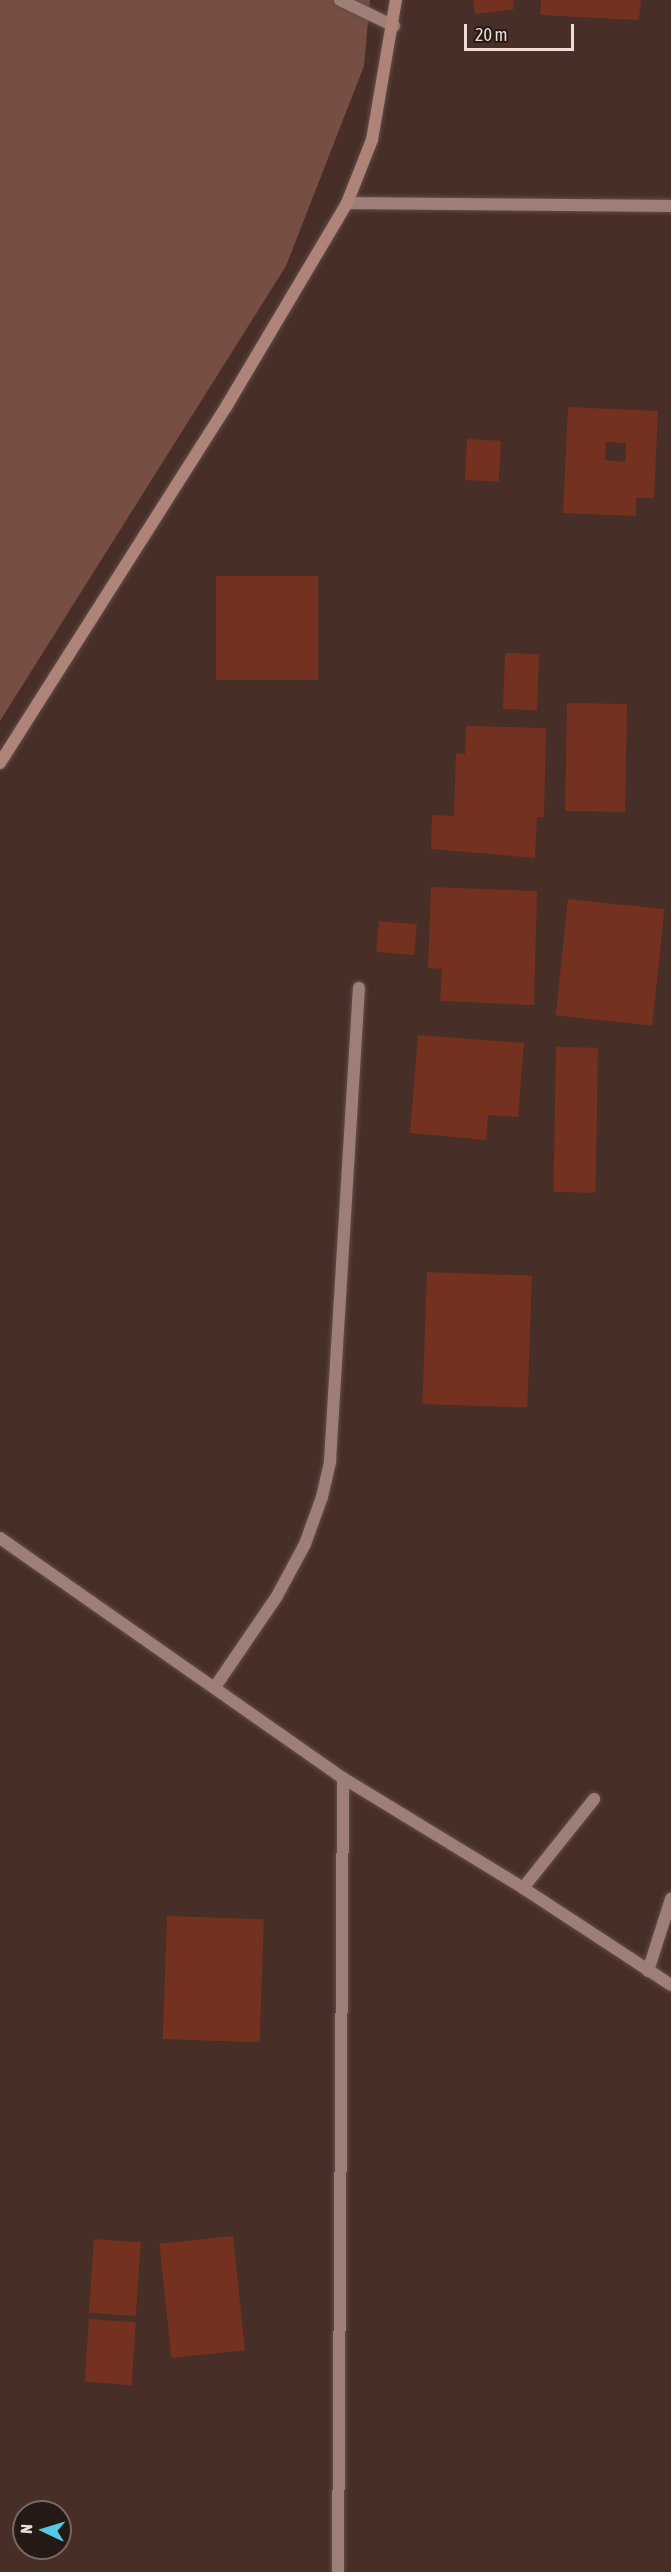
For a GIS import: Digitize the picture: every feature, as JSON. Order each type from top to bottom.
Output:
[{"type":"street","points":[[340,0],[394,26]]},
{"type":"street","points":[[0,763],[226,407],[347,203],[372,140],[394,26],[396,0]]},
{"type":"street","points":[[347,203],[671,206]]},
{"type":"street","points":[[215,1687],[277,1596],[304,1544],[322,1497],[330,1461],[359,988]]},
{"type":"street","points":[[0,1538],[343,1778],[523,1888],[671,1985]]},
{"type":"street","points":[[338,2572],[343,1778]]},
{"type":"street","points":[[523,1888],[594,1799]]},
{"type":"street","points":[[648,1971],[671,1899]]},
{"type":"shaded area","points":[[0,0],[370,0],[364,66],[286,266],[0,721]]},
{"type":"building","points":[[473,0],[513,0],[514,9],[475,14]]},
{"type":"building","points":[[541,0],[641,0],[639,20],[540,15]]},
{"type":"building","points":[[568,407],[658,411],[654,498],[636,498],[636,516],[563,513]],"holes":[[[606,442],[626,443],[625,462],[605,460]]]},
{"type":"building","points":[[467,439],[501,441],[499,482],[465,480]]},
{"type":"building","points":[[216,576],[318,576],[318,680],[216,680]]},
{"type":"building","points":[[505,653],[539,654],[537,710],[503,709]]},
{"type":"building","points":[[567,703],[627,704],[625,812],[565,811]]},
{"type":"building","points":[[466,726],[546,728],[544,817],[537,817],[535,858],[431,849],[432,815],[454,816],[456,753],[465,754]]},
{"type":"building","points":[[431,887],[537,891],[534,1005],[440,1001],[442,969],[428,968]]},
{"type":"building","points":[[568,899],[664,909],[652,1025],[556,1015]]},
{"type":"building","points":[[379,921],[417,924],[414,955],[376,952]]},
{"type":"building","points":[[418,1035],[524,1043],[518,1117],[488,1115],[486,1140],[410,1133]]},
{"type":"building","points":[[556,1047],[598,1048],[595,1193],[553,1192]]},
{"type":"building","points":[[427,1272],[532,1276],[527,1408],[422,1404]]},
{"type":"building","points":[[167,1916],[264,1919],[260,2042],[163,2039]]},
{"type":"building","points":[[233,2236],[245,2350],[171,2358],[159,2244]]},
{"type":"building","points":[[94,2239],[141,2242],[136,2316],[89,2313]]},
{"type":"building","points":[[89,2319],[136,2322],[131,2385],[85,2382]]}]
